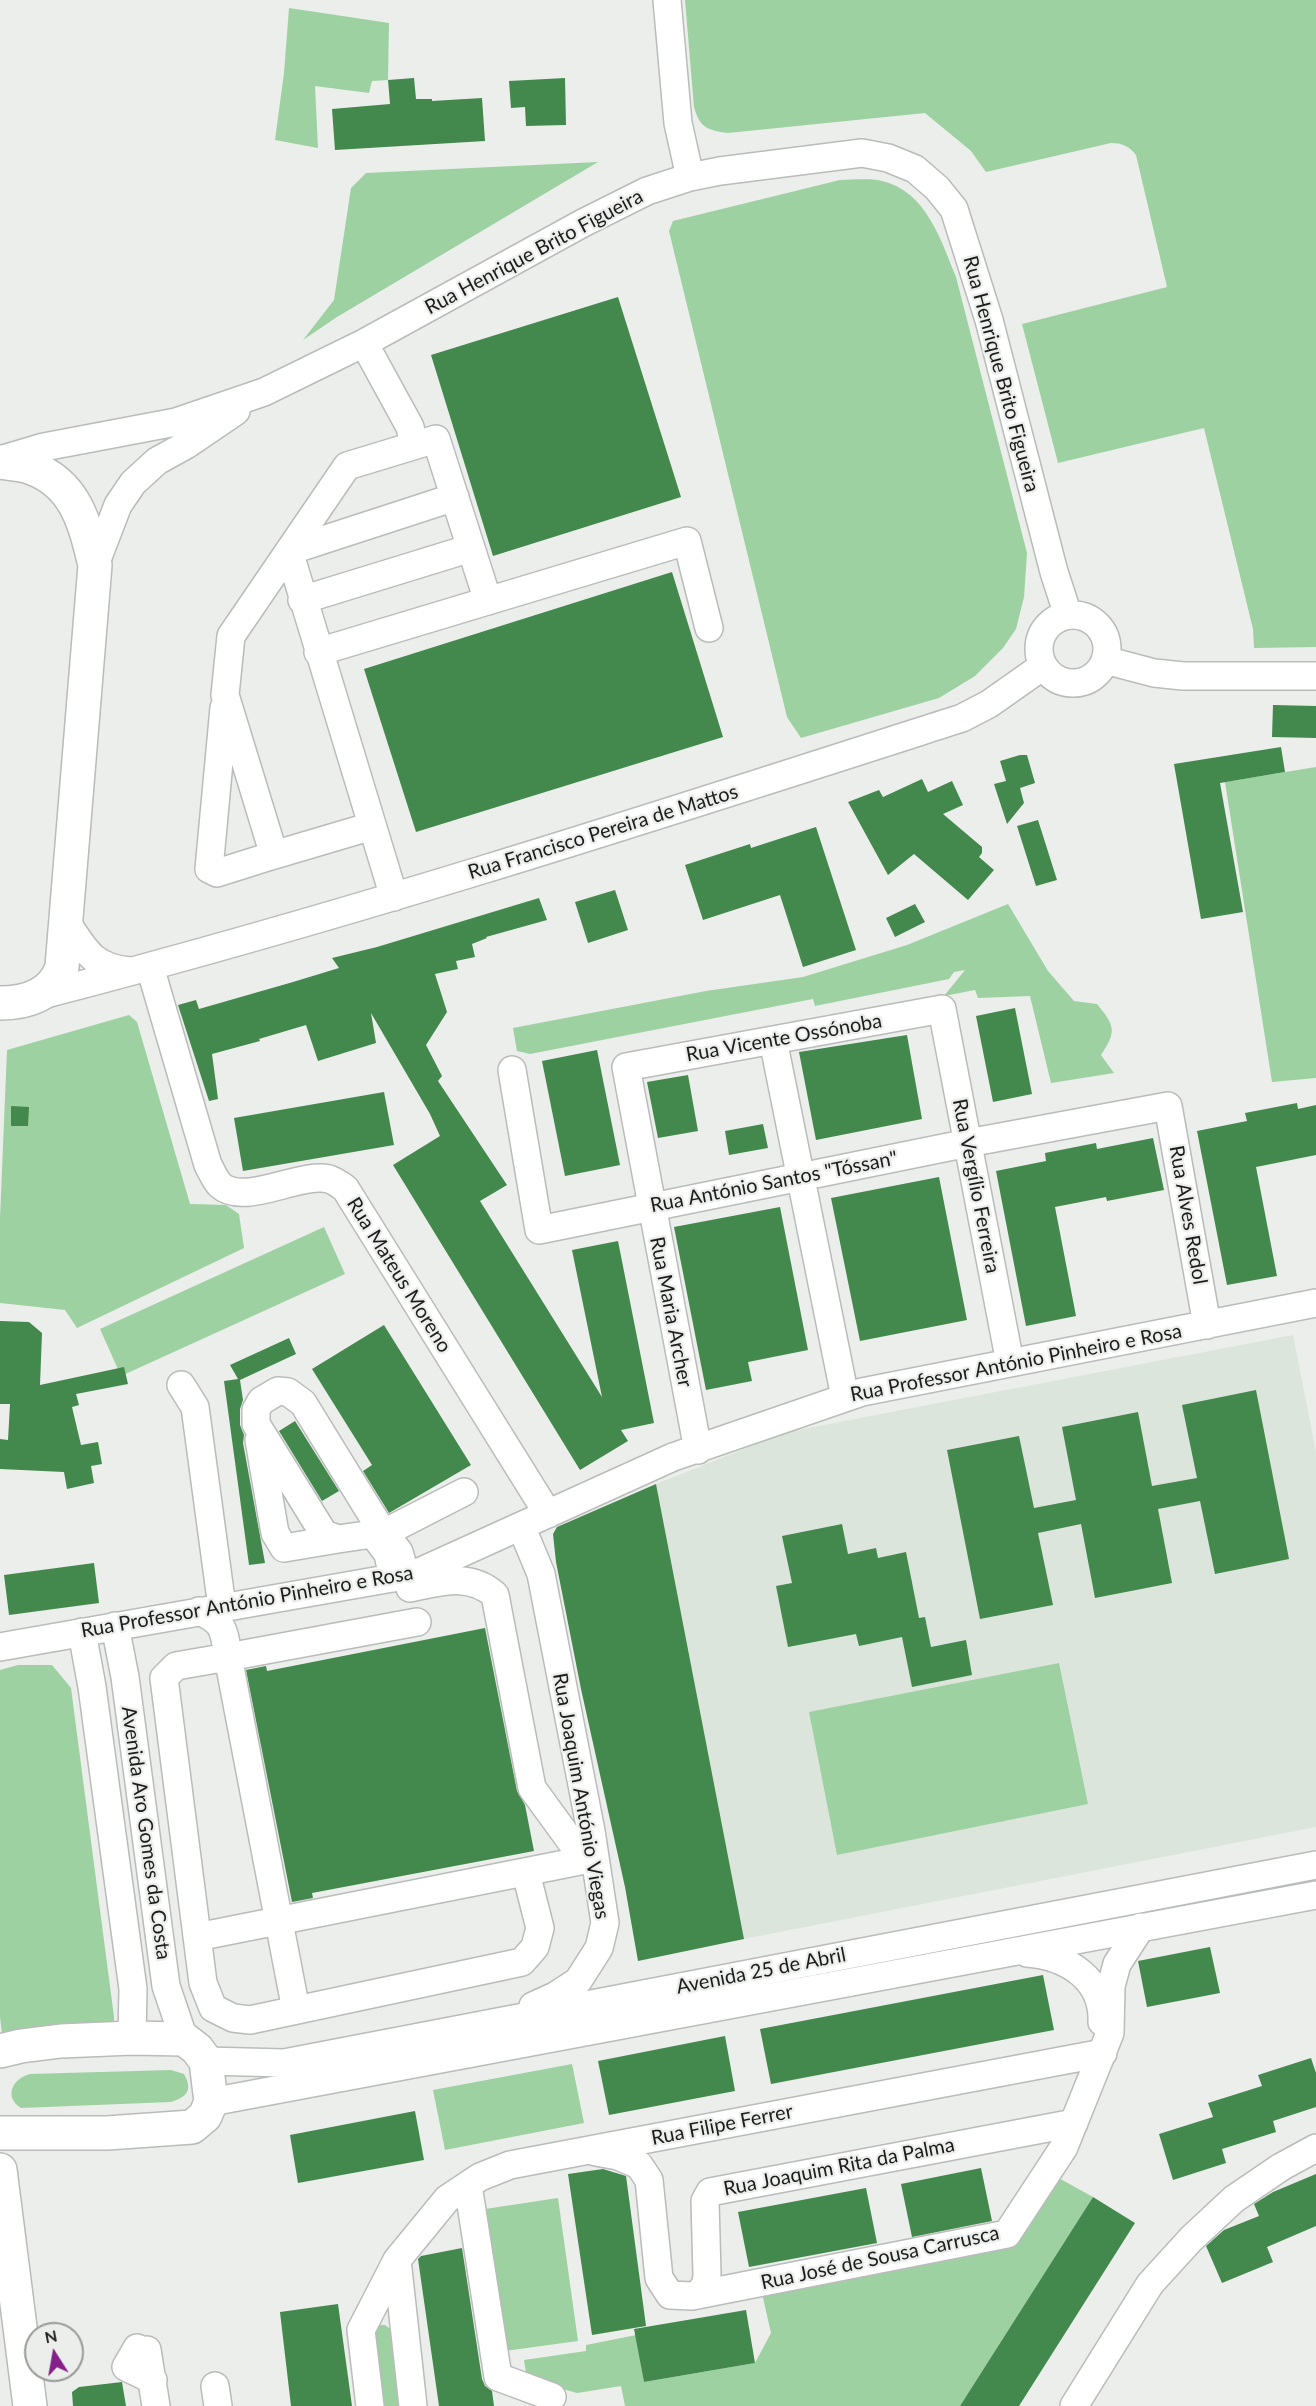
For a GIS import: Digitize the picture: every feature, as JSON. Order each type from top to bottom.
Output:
[{"type":"main road","points":[[0,461],[32,467],[52,478],[72,498],[84,520],[95,565],[67,923],[59,976],[37,997],[0,1021]]},
{"type":"main road","points":[[0,1003],[37,997]]},
{"type":"main road","points":[[0,2051],[62,2041],[132,2038],[195,2050],[211,2102],[205,2116],[192,2127],[107,2133],[0,2133]]},
{"type":"main road","points":[[30,2406],[5,2254],[2,2180],[19,2155],[33,2143],[56,2134]]},
{"type":"street","points":[[667,0],[678,123],[690,177]]},
{"type":"street","name":"Rua Henrique Brito Figueira","points":[[264,392],[364,343],[583,223],[647,191],[690,177],[720,171],[862,153],[888,158],[915,169],[937,188],[954,209],[986,309],[1054,572],[1068,615]]},
{"type":"street","points":[[364,343],[410,427],[414,446]]},
{"type":"street","points":[[0,461],[44,447],[176,422],[264,392]]},
{"type":"street","points":[[95,565],[118,505],[133,483],[157,461],[186,445],[264,392]]},
{"type":"street","points":[[372,826],[217,873],[209,869],[231,636],[347,466],[436,439],[488,601]]},
{"type":"street","points":[[289,550],[455,496]]},
{"type":"street","points":[[318,652],[687,541],[709,628]]},
{"type":"street","points":[[303,600],[471,548]]},
{"type":"street","points":[[289,550],[394,897]]},
{"type":"street","points":[[1080,615],[1090,619],[1105,637],[1107,648],[1105,660],[1100,670],[1092,677],[1082,682],[1070,683],[1059,680],[1043,666],[1038,645],[1048,625],[1057,618],[1080,615]]},
{"type":"street","points":[[1105,660],[1154,672],[1183,676],[1316,676]]},
{"type":"street","name":"Rua Francisco Pereira de Mattos","points":[[37,997],[394,897],[962,718],[989,704],[1043,666]]},
{"type":"street","points":[[225,694],[274,855]]},
{"type":"street","points":[[67,923],[84,949],[97,962],[113,969],[142,969]]},
{"type":"street","name":"Rua Mateus Moreno","points":[[142,969],[208,1165],[219,1185],[233,1192],[248,1191],[315,1178],[330,1180],[345,1188],[548,1514]]},
{"type":"street","name":"Rua Vicente Ossónoba","points":[[626,1067],[942,1010]]},
{"type":"street","name":"Rua Vergílio Ferreira","points":[[942,1010],[1010,1363]]},
{"type":"street","points":[[773,1040],[845,1397]]},
{"type":"street","name":"Rua Maria Archer","points":[[626,1067],[698,1450]]},
{"type":"street","name":"Rua António Santos \"Tóssan\"","points":[[512,1070],[539,1230],[968,1143],[1168,1106]]},
{"type":"street","name":"Rua Alves Redol","points":[[1168,1106],[1207,1325]]},
{"type":"street","name":"Rua Professor António Pinheiro e Rosa","points":[[0,1647],[415,1574],[673,1457],[845,1397],[1316,1303]]},
{"type":"street","points":[[181,1385],[195,1407],[211,1609],[224,1629],[296,2010]]},
{"type":"street","points":[[400,1577],[379,1533],[303,1403],[288,1392],[278,1391],[261,1401],[256,1410],[256,1424],[275,1533],[284,1548],[379,1533],[464,1492]]},
{"type":"street","points":[[256,1424],[324,1534],[338,1539]]},
{"type":"street","name":"Rua Joaquim António Viegas","points":[[505,2020],[555,1996],[578,1981],[599,1947],[605,1923],[595,1858],[541,1574],[521,1526]]},
{"type":"street","points":[[350,1585],[396,1591],[452,1580],[473,1581],[486,1587],[495,1595],[532,1788],[575,1847],[595,1858]]},
{"type":"street","points":[[417,1622],[176,1666],[164,1678],[203,1983],[213,2008],[233,2018],[250,2020],[522,1962],[535,1947],[540,1928],[526,1873]]},
{"type":"street","name":"Avenida Aro Gomes da Costa","points":[[115,1626],[125,1677],[166,1986],[195,2050]]},
{"type":"street","name":"Avenida Aro Gomes da Costa","points":[[82,1632],[92,1687],[133,1989],[132,2038]]},
{"type":"street","points":[[197,1937],[595,1858]]},
{"type":"street","name":"Avenida 25 de Abril","points":[[195,2050],[284,2063],[1316,1865]]},
{"type":"street","name":"Avenida 25 de Abril","points":[[211,2102],[1316,1895]]},
{"type":"street","points":[[1092,2055],[1110,2033],[1112,1986],[1117,1965],[1141,1927]]},
{"type":"street","points":[[1011,1952],[1041,1954],[1062,1960],[1077,1969],[1100,1997],[1101,2034],[1092,2055]]},
{"type":"street","name":"Rua José de Sousa Carrusca","points":[[686,2132],[652,2157],[649,2180],[659,2278],[670,2295],[698,2295],[1006,2234],[1064,2147],[1074,2122],[1092,2055]]},
{"type":"street","name":"Rua Filipe Ferrer","points":[[370,2406],[361,2330],[397,2260],[447,2199],[480,2177],[510,2165],[1092,2055]]},
{"type":"street","name":"Rua Joaquim Rita da Palma","points":[[698,2295],[706,2284],[705,2201],[710,2192],[1074,2122]]},
{"type":"street","points":[[1074,2406],[1150,2284],[1191,2240],[1234,2199],[1281,2167],[1316,2148]]},
{"type":"street","points":[[589,2150],[618,2156],[639,2165],[649,2180]]},
{"type":"street","points":[[468,2185],[498,2377],[552,2397]]},
{"type":"street","points":[[397,2260],[413,2406]]},
{"type":"street","points":[[142,2349],[154,2393]]},
{"type":"shaded area","points":[[1293,1335],[1316,1452],[1316,1827],[744,1939],[656,1484],[787,1432]]},
{"type":"green space","points":[[685,0],[1316,0],[1316,647],[1254,648],[1253,629],[1204,428],[1058,463],[1022,324],[1167,287],[1136,155],[1125,146],[1111,143],[986,172],[971,151],[925,113],[728,133],[715,131],[702,124],[694,107]]},
{"type":"green space","points":[[289,8],[389,23],[388,80],[372,81],[369,93],[315,86],[318,148],[275,140],[284,73]]},
{"type":"green space","points":[[598,162],[337,317],[303,340],[334,300],[351,188],[366,173]]},
{"type":"green space","points":[[840,180],[877,180],[897,186],[921,206],[938,233],[956,277],[1027,553],[1024,597],[1016,629],[1003,648],[975,676],[939,698],[801,738],[787,717],[669,231],[673,221]]},
{"type":"green space","points":[[1316,767],[1316,1078],[1272,1082],[1225,782]]},
{"type":"green space","points":[[1008,904],[1048,971],[1074,1001],[1097,1004],[1107,1018],[1112,1034],[1101,1055],[1114,1073],[1051,1083],[1030,996],[978,998],[975,990],[944,996],[965,970],[954,972],[949,979],[815,1006],[813,999],[530,1054],[517,1051],[513,1028],[706,991],[803,977],[907,945]]},
{"type":"green space","points":[[129,1015],[137,1022],[190,1204],[226,1205],[239,1214],[244,1248],[77,1328],[65,1310],[0,1303],[0,1218],[7,1050]]},
{"type":"green space","points":[[324,1227],[345,1274],[121,1376],[100,1329]]},
{"type":"green space","points":[[1059,1663],[1088,1804],[837,1855],[809,1712]]},
{"type":"green space","points":[[18,1665],[52,1665],[71,1688],[114,2017],[113,2038],[4,2050],[0,2017],[0,1670]]},
{"type":"green space","points":[[572,2064],[584,2123],[445,2150],[433,2090]]},
{"type":"green space","points":[[171,2070],[184,2074],[188,2089],[185,2095],[171,2102],[21,2108],[12,2099],[11,2093],[19,2079],[30,2074]]},
{"type":"green space","points":[[1055,2176],[1093,2197],[960,2406],[625,2406],[621,2386],[577,2393],[527,2379],[524,2360],[586,2351],[586,2345],[636,2335],[644,2382],[755,2363],[771,2333],[761,2289],[1009,2242]]},
{"type":"green space","points":[[558,2198],[578,2341],[505,2351],[485,2209]]},
{"type":"green space","points":[[380,2325],[385,2325],[392,2330],[400,2406],[384,2406],[375,2332]]},
{"type":"building","points":[[414,78],[416,99],[432,99],[432,101],[482,98],[485,141],[335,150],[332,109],[390,104],[388,80]]},
{"type":"building","points":[[565,78],[566,125],[526,126],[525,107],[511,108],[509,81]]},
{"type":"building","points":[[618,297],[681,497],[493,556],[431,355]]},
{"type":"building","points":[[672,572],[723,737],[416,832],[364,669]]},
{"type":"building","points":[[1273,705],[1316,706],[1316,738],[1272,737]]},
{"type":"building","points":[[1281,747],[1285,772],[1220,783],[1243,912],[1201,919],[1174,764]]},
{"type":"building","points":[[1027,755],[1035,783],[1020,788],[1024,803],[1007,824],[994,784],[1006,781],[1000,761]]},
{"type":"building","points":[[922,779],[928,792],[952,781],[963,805],[943,814],[982,847],[979,857],[994,870],[968,900],[914,854],[888,875],[848,802],[879,790],[883,797]]},
{"type":"building","points":[[1038,820],[1057,880],[1036,886],[1017,826]]},
{"type":"building","points":[[816,827],[856,950],[803,967],[780,895],[703,920],[685,865],[750,844],[751,848]]},
{"type":"building","points":[[615,890],[628,930],[588,943],[575,902]]},
{"type":"building","points":[[539,898],[547,920],[486,937],[472,944],[475,957],[456,961],[458,969],[435,974],[447,1012],[426,1045],[442,1076],[438,1081],[507,1185],[480,1201],[602,1397],[572,1250],[618,1241],[654,1423],[621,1430],[628,1441],[580,1470],[393,1165],[440,1136],[430,1114],[371,1013],[376,1043],[318,1061],[306,1025],[212,1054],[218,1099],[209,1101],[178,1005],[196,1000],[199,1009],[293,982],[339,968],[332,958],[377,947]]},
{"type":"building","points":[[915,904],[925,922],[895,937],[886,918]]},
{"type":"building","points":[[1015,1008],[1032,1094],[993,1102],[976,1016]]},
{"type":"building","points":[[907,1035],[922,1119],[816,1140],[799,1052]]},
{"type":"building","points":[[597,1050],[620,1165],[565,1176],[542,1061]]},
{"type":"building","points":[[688,1075],[698,1131],[658,1138],[647,1082]]},
{"type":"building","points":[[384,1092],[394,1145],[243,1171],[234,1118]]},
{"type":"building","points":[[1297,1103],[1298,1109],[1316,1105],[1316,1155],[1256,1167],[1277,1276],[1227,1285],[1197,1131],[1247,1121],[1245,1113]]},
{"type":"building","points":[[11,1106],[29,1107],[28,1126],[11,1126]]},
{"type":"building","points":[[763,1124],[768,1148],[729,1155],[725,1131]]},
{"type":"building","points":[[1153,1138],[1164,1190],[1107,1201],[1106,1197],[1055,1207],[1076,1316],[1026,1326],[996,1171],[1046,1161],[1045,1153],[1096,1143],[1097,1149]]},
{"type":"building","points":[[939,1177],[967,1320],[860,1341],[831,1198]]},
{"type":"building","points":[[780,1207],[808,1350],[748,1362],[752,1381],[706,1390],[674,1227]]},
{"type":"building","points":[[0,1321],[29,1322],[42,1333],[40,1385],[124,1367],[128,1384],[76,1394],[79,1405],[72,1407],[81,1445],[98,1442],[102,1464],[91,1466],[94,1483],[67,1489],[64,1472],[0,1469],[0,1439],[8,1440],[10,1404],[0,1404]]},
{"type":"building","points":[[384,1325],[471,1465],[389,1513],[363,1471],[372,1465],[312,1369]]},
{"type":"building","points":[[289,1338],[296,1354],[240,1380],[243,1400],[240,1409],[240,1425],[244,1435],[243,1443],[265,1563],[249,1565],[224,1381],[238,1379],[230,1365]]},
{"type":"building","points":[[1256,1390],[1289,1559],[1215,1574],[1200,1501],[1158,1509],[1172,1583],[1095,1598],[1081,1524],[1038,1533],[1053,1605],[980,1619],[947,1450],[1019,1436],[1034,1508],[1076,1500],[1062,1427],[1138,1412],[1152,1486],[1197,1478],[1182,1405]]},
{"type":"building","points":[[295,1421],[339,1491],[322,1501],[279,1431]]},
{"type":"building","points":[[656,1484],[744,1939],[638,1961],[625,1887],[581,1689],[556,1562],[553,1534],[557,1527]]},
{"type":"building","points":[[842,1524],[848,1554],[876,1548],[878,1558],[906,1552],[919,1618],[925,1617],[931,1647],[966,1640],[972,1675],[912,1687],[902,1637],[859,1646],[856,1634],[788,1647],[776,1586],[792,1583],[782,1536]]},
{"type":"building","points":[[94,1563],[99,1603],[9,1615],[4,1575]]},
{"type":"building","points":[[485,1628],[517,1791],[525,1805],[534,1851],[312,1893],[313,1898],[292,1902],[246,1670],[266,1666],[267,1671]]},
{"type":"building","points":[[1210,1947],[1220,1993],[1147,2007],[1138,1961]]},
{"type":"building","points":[[1043,1975],[1054,2030],[771,2084],[760,2029]]},
{"type":"building","points":[[725,2036],[735,2091],[609,2115],[598,2061]]},
{"type":"building","points":[[1311,2058],[1316,2073],[1316,2107],[1273,2121],[1276,2132],[1222,2149],[1226,2163],[1173,2180],[1159,2134],[1213,2117],[1208,2103],[1262,2086],[1258,2075]]},
{"type":"building","points":[[415,2111],[424,2160],[298,2183],[290,2135]]},
{"type":"building","points":[[981,2168],[992,2221],[912,2237],[901,2184]]},
{"type":"building","points":[[603,2169],[626,2176],[646,2326],[592,2335],[568,2174]]},
{"type":"building","points":[[1316,2174],[1316,2226],[1267,2247],[1273,2262],[1222,2283],[1206,2246],[1224,2230],[1259,2216],[1254,2204],[1273,2192]]},
{"type":"building","points":[[866,2188],[877,2243],[749,2267],[738,2212]]},
{"type":"building","points":[[1093,2197],[1135,2223],[1019,2406],[960,2406]]},
{"type":"building","points":[[462,2248],[482,2379],[485,2386],[492,2391],[494,2406],[439,2406],[418,2259],[421,2256]]},
{"type":"building","points":[[338,2304],[352,2406],[291,2406],[280,2312]]},
{"type":"building","points":[[746,2310],[755,2363],[644,2382],[634,2329]]},
{"type":"building","points":[[122,2382],[126,2406],[73,2406],[72,2392],[79,2387]]}]
